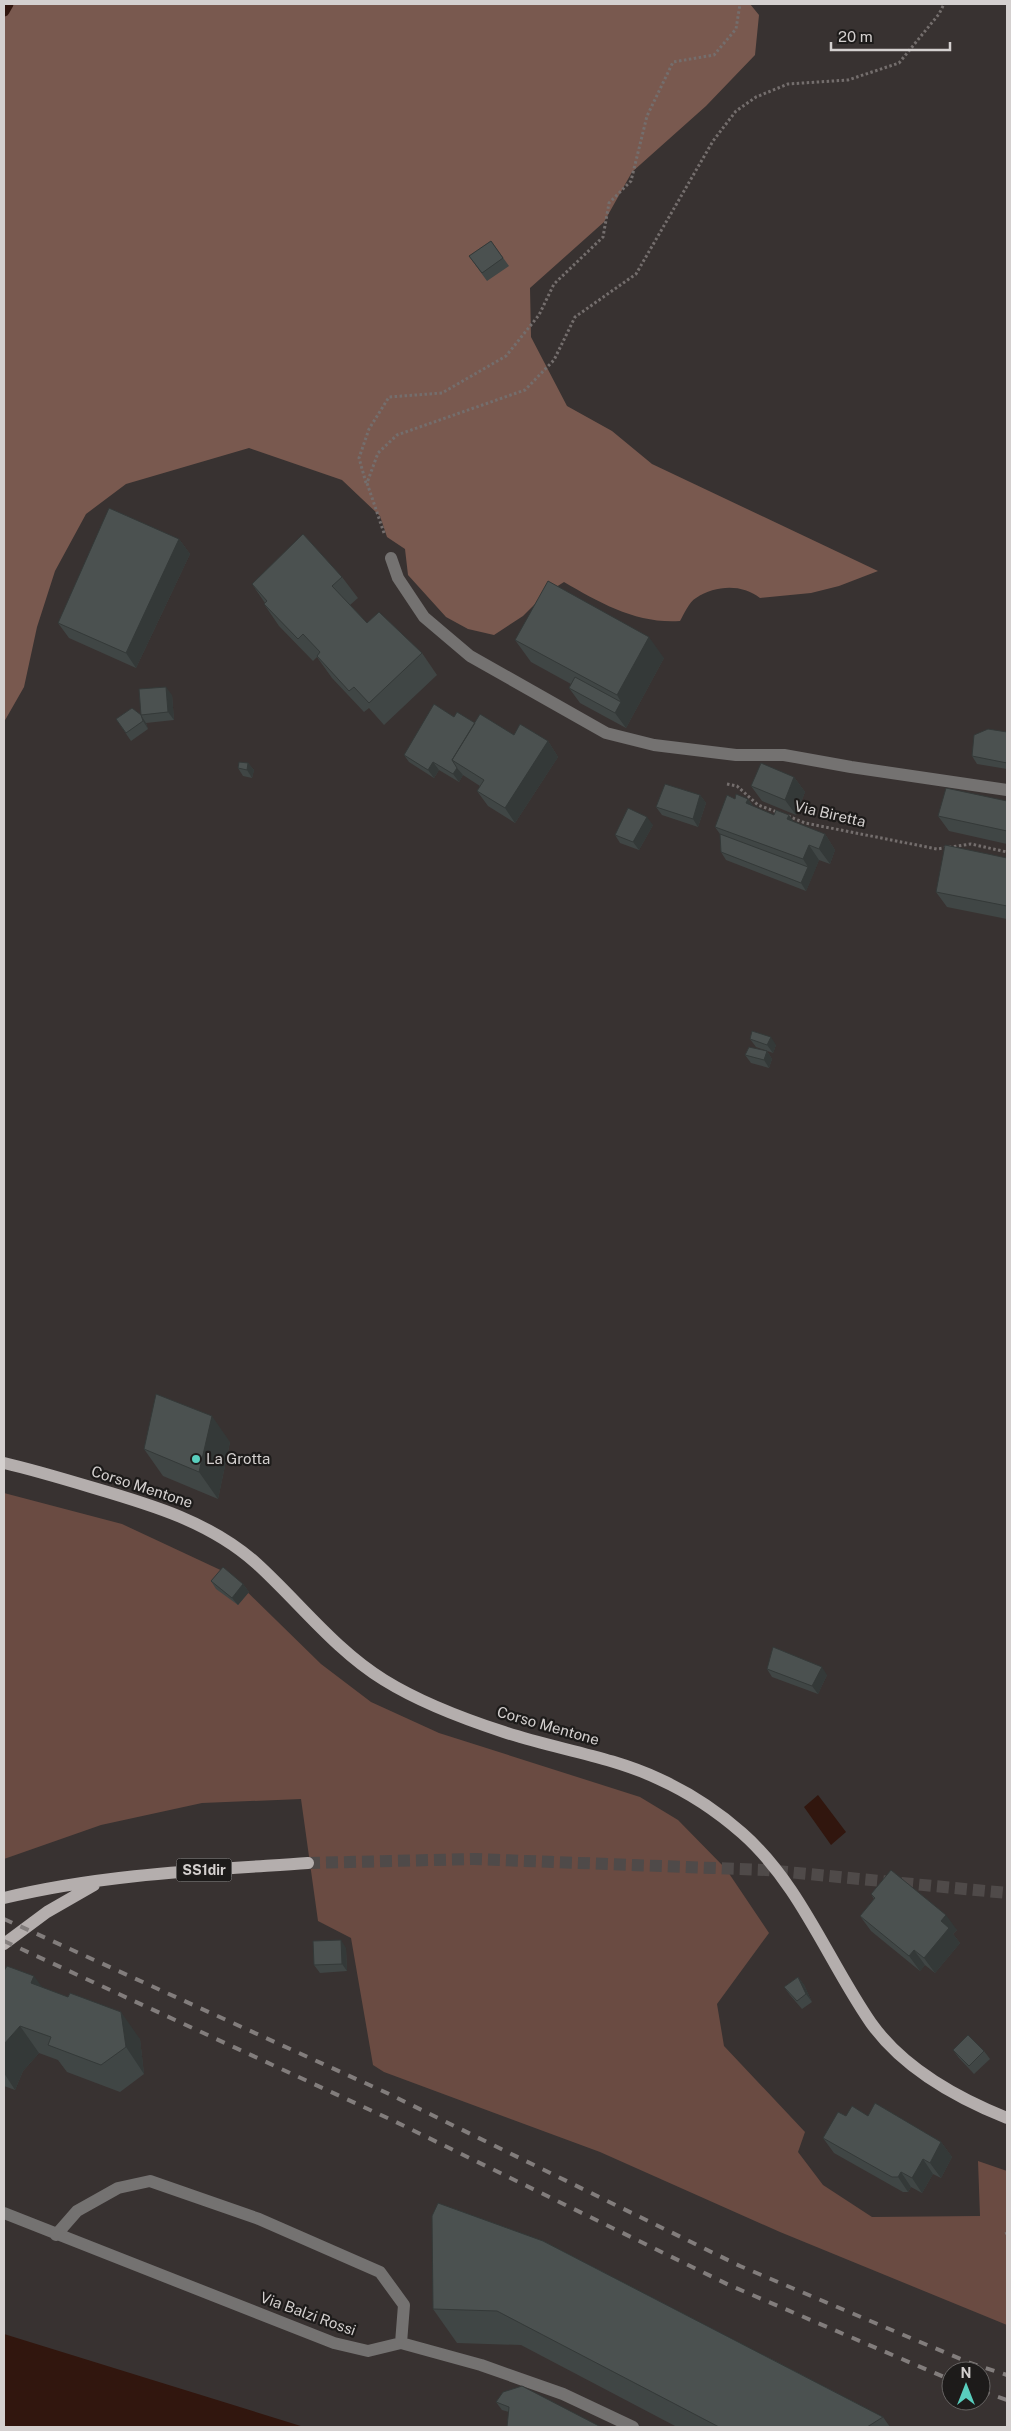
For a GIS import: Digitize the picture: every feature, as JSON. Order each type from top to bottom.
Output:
[{"type":"main road","name":"Corso Mentone","points":[[4,1463],[147,1503],[202,1525],[253,1560],[342,1647],[384,1680],[449,1712],[505,1733],[608,1760],[659,1779],[713,1808],[746,1837],[782,1878],[872,2024],[893,2049],[937,2083],[981,2107],[1007,2118]]},
{"type":"main road","name":"SS1dir","points":[[4,1898],[101,1881],[190,1871],[308,1863]]},
{"type":"main road","name":"SS1dir","points":[[4,1944],[48,1912],[101,1881]]},
{"type":"street","points":[[390,558],[398,578],[424,617],[470,656],[606,733],[654,745],[736,755],[784,755],[1007,790]]},
{"type":"street","points":[[56,2235],[77,2211],[118,2188],[150,2180],[259,2219],[380,2272],[404,2305],[401,2344]]},
{"type":"street","name":"Via Balzi Rossi","points":[[4,2213],[334,2344],[368,2351],[401,2344],[481,2365],[563,2394],[633,2427]]},
{"type":"path","points":[[390,558],[380,518],[358,458],[369,429],[389,397],[442,393],[506,356],[539,315],[554,284],[603,238],[609,202],[631,181],[647,116],[673,62],[714,55],[736,29],[740,4]]},
{"type":"path","points":[[367,484],[378,453],[397,435],[525,390],[554,360],[575,317],[636,274],[713,140],[736,112],[756,97],[788,84],[848,80],[899,63],[939,14],[944,4]]},
{"type":"path","name":"Via Biretta","points":[[719,781],[737,786],[758,805],[805,823],[937,849],[971,844],[1007,852]]},
{"type":"shaded area","points":[[4,4],[750,4],[759,15],[755,55],[706,106],[632,172],[604,222],[530,288],[531,337],[567,406],[612,431],[652,464],[878,571],[839,586],[811,593],[760,598],[753,593],[737,588],[712,591],[693,600],[680,621],[664,621],[634,616],[605,604],[564,582],[545,594],[523,616],[494,635],[468,629],[446,617],[408,575],[405,549],[387,537],[380,516],[342,480],[249,448],[126,484],[86,514],[55,571],[37,627],[24,687],[4,722]]},
{"type":"shaded area","points":[[4,1493],[122,1524],[229,1574],[321,1664],[371,1702],[439,1733],[640,1797],[678,1820],[726,1869],[769,1933],[717,2004],[724,2046],[805,2132],[798,2152],[823,2185],[872,2217],[980,2216],[978,2161],[1007,2171],[1007,2325],[780,2232],[600,2152],[384,2072],[373,2065],[351,1938],[318,1921],[301,1799],[202,1803],[101,1825],[4,1859]]},
{"type":"shaded area","points":[[818,1795],[846,1832],[831,1845],[804,1807]]},
{"type":"shaded area","points":[[4,2334],[304,2427],[4,2427]]},
{"type":"building","points":[[491,241],[503,258],[482,273],[469,256]]},
{"type":"building","points":[[109,508],[179,539],[126,653],[58,623]]},
{"type":"building","points":[[303,534],[342,577],[332,586],[367,623],[379,612],[422,653],[369,703],[354,687],[349,691],[317,656],[320,652],[303,634],[298,639],[264,604],[267,601],[252,584]]},
{"type":"building","points":[[548,581],[649,637],[617,695],[515,640]]},
{"type":"building","points":[[575,677],[621,702],[615,713],[569,688]]},
{"type":"building","points":[[166,687],[168,712],[141,715],[139,689]]},
{"type":"building","points":[[434,704],[454,717],[457,712],[475,723],[452,760],[457,768],[453,774],[433,762],[428,770],[404,755]]},
{"type":"building","points":[[132,708],[141,715],[143,721],[126,733],[116,719]]},
{"type":"building","points":[[480,714],[514,735],[520,724],[548,741],[505,808],[477,791],[484,780],[452,760]]},
{"type":"building","points":[[988,729],[1007,732],[1007,763],[972,756],[974,735]]},
{"type":"building","points":[[239,762],[248,763],[247,770],[238,768]]},
{"type":"building","points":[[761,763],[794,777],[785,800],[751,786]]},
{"type":"building","points":[[665,784],[700,795],[693,819],[656,807]]},
{"type":"building","points":[[946,788],[1007,801],[1007,831],[938,816]]},
{"type":"building","points":[[736,794],[748,799],[746,803],[774,815],[776,810],[789,815],[787,819],[825,834],[819,849],[809,845],[803,859],[715,827],[727,795],[735,799]]},
{"type":"building","points":[[628,808],[647,817],[633,842],[615,835]]},
{"type":"building","points":[[720,834],[808,867],[801,883],[721,852]]},
{"type":"building","points":[[945,845],[1007,858],[1007,906],[936,892]]},
{"type":"building","points":[[752,1031],[771,1037],[767,1045],[750,1039]]},
{"type":"building","points":[[749,1047],[767,1051],[764,1060],[745,1055]]},
{"type":"building","points":[[156,1394],[212,1416],[199,1472],[144,1449]]},
{"type":"building","points":[[223,1567],[243,1584],[232,1598],[211,1581]]},
{"type":"building","points":[[773,1647],[822,1667],[812,1686],[767,1669]]},
{"type":"building","points":[[891,1870],[946,1915],[941,1921],[949,1928],[924,1958],[914,1950],[909,1956],[860,1916],[875,1898],[871,1894]]},
{"type":"building","points":[[341,1940],[342,1964],[314,1965],[313,1941]]},
{"type":"building","points":[[7,1966],[34,1976],[31,1983],[68,1997],[70,1993],[121,2012],[126,2047],[101,2065],[48,2045],[51,2037],[20,2026],[4,2044],[4,1971]]},
{"type":"building","points":[[798,1977],[806,1994],[797,2001],[784,1987]]},
{"type":"building","points":[[968,2035],[984,2051],[969,2066],[953,2050]]},
{"type":"building","points":[[875,2103],[941,2142],[930,2163],[923,2159],[912,2178],[901,2172],[898,2177],[892,2177],[823,2138],[838,2112],[846,2116],[852,2106],[868,2116]]},
{"type":"building","points":[[438,2203],[543,2241],[883,2417],[867,2427],[719,2427],[497,2311],[433,2309],[432,2216]]},
{"type":"building","points":[[522,2386],[601,2427],[507,2427],[509,2407],[496,2402],[503,2392]]},
{"type":"waterway","points":[[4,11],[8,4]]},
{"type":"tunnel","points":[[308,1863],[474,1859],[766,1870],[1007,1893]]},
{"type":"railway","points":[[4,1919],[387,2093],[740,2266],[970,2363],[1007,2375]]},
{"type":"railway","points":[[4,1941],[394,2121],[729,2285],[941,2376]]},
{"type":"railway","points":[[991,2394],[1007,2400]]},
{"type":"place","name":"La Grotta","points":[[196,1459]]}]
